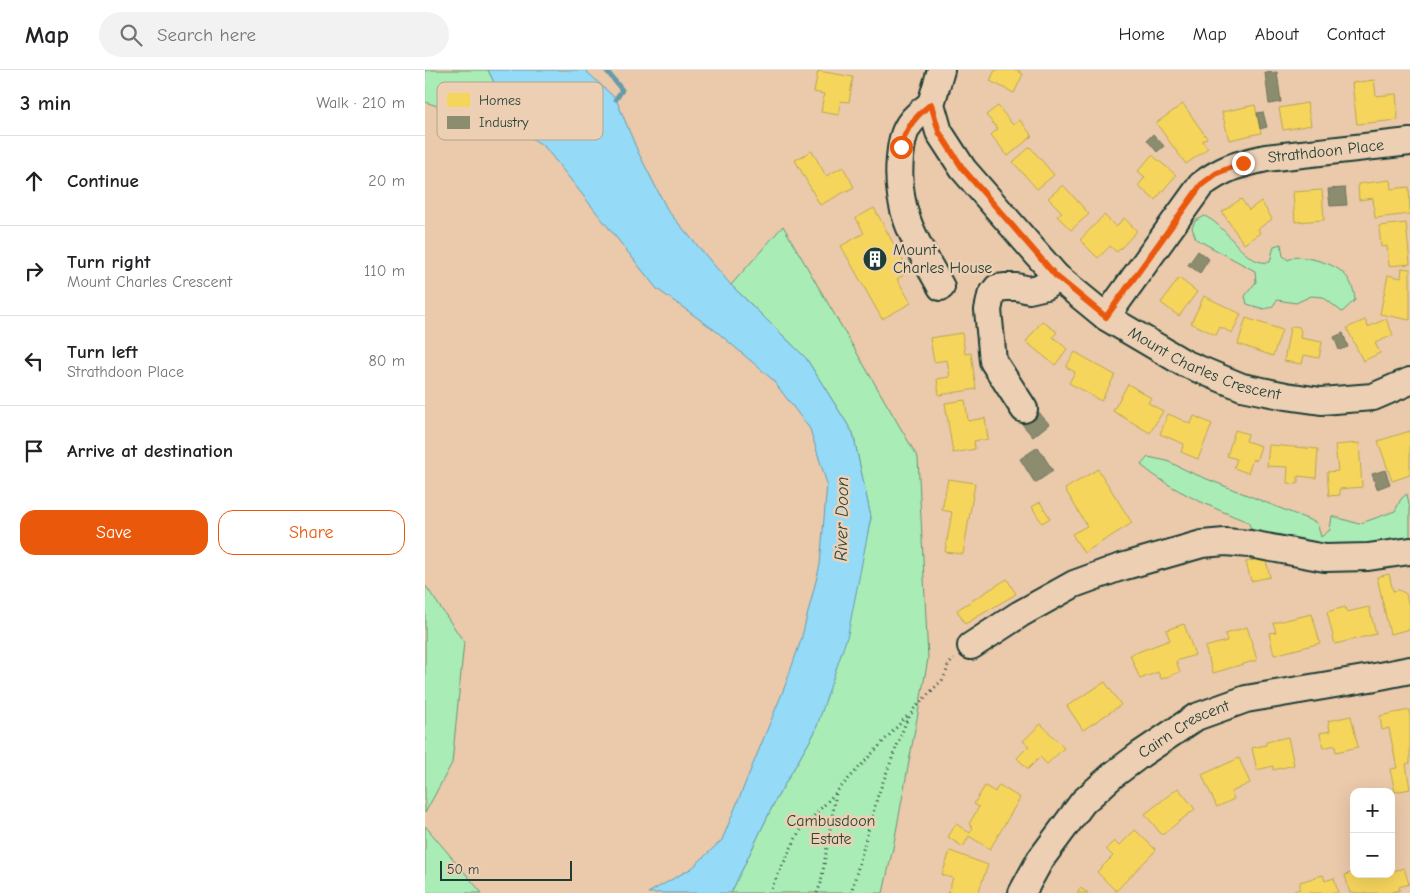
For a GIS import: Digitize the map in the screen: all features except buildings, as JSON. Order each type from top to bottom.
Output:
[{"type":"street","points":[[941,70],[931,104],[917,115],[903,137],[899,167],[899,189],[903,210],[915,240],[941,286]]},
{"type":"street","name":"Mount Charles Crescent","points":[[931,104],[939,132],[963,169],[1056,276],[1106,317],[1184,363],[1242,388],[1321,401],[1373,397],[1410,381]]},
{"type":"street","name":"Strathdoon Place","points":[[1106,317],[1201,185],[1217,173],[1243,163],[1266,158],[1410,142]]},
{"type":"street","points":[[1024,409],[993,361],[988,310],[991,296],[997,288],[1017,286],[1029,290],[1046,286],[1056,276]]},
{"type":"street","points":[[971,646],[1020,614],[1074,584],[1118,568],[1202,544],[1225,542],[1249,544],[1325,558],[1368,557],[1410,552]]},
{"type":"street","name":"Cairn Crescent","points":[[1022,893],[1040,860],[1083,802],[1127,764],[1196,717],[1246,699],[1410,670]]},
{"type":"path","points":[[769,893],[799,832],[942,680],[948,665],[971,646]]},
{"type":"path","points":[[851,893],[878,795],[906,722],[914,709]]},
{"type":"path","points":[[817,893],[821,883],[837,792]]},
{"type":"green space","points":[[425,70],[488,70],[494,82],[437,82],[437,106],[425,102]]},
{"type":"green space","points":[[1205,216],[1224,231],[1241,250],[1255,260],[1270,262],[1274,246],[1281,244],[1283,256],[1288,260],[1296,256],[1332,265],[1348,278],[1355,300],[1342,312],[1323,297],[1311,296],[1296,303],[1277,300],[1272,307],[1264,309],[1247,304],[1245,296],[1256,282],[1255,271],[1196,239],[1192,228],[1195,221]]},
{"type":"green space","name":"Cambusdoon Estate","points":[[783,226],[918,458],[928,659],[883,893],[731,893],[775,801],[815,732],[871,518],[853,433],[806,358],[731,285]]},
{"type":"green space","points":[[1148,457],[1167,461],[1192,473],[1317,523],[1321,537],[1330,530],[1332,516],[1359,524],[1395,511],[1401,499],[1407,494],[1410,509],[1410,542],[1338,555],[1254,534],[1248,522],[1192,498],[1153,474],[1141,465]]},
{"type":"green space","points":[[425,585],[464,642],[452,763],[425,813]]},
{"type":"green space","points":[[425,826],[482,893],[425,893]]},
{"type":"water","name":"River Doon","points":[[488,70],[585,70],[598,82],[494,82]]},
{"type":"water","name":"River Doon","points":[[603,87],[616,99],[638,152],[668,211],[731,285],[806,358],[853,433],[871,517],[848,634],[815,732],[775,801],[731,893],[648,893],[692,868],[722,840],[785,686],[801,640],[820,565],[827,484],[810,429],[772,379],[716,331],[657,289],[544,146],[534,140],[603,140]]},
{"type":"waterway","points":[[606,70],[622,90],[616,99]]},
{"type":"place","name":"Mount Charles House","points":[[875,259]]},
{"type":"route","points":[[901,147],[907,128],[917,115],[931,104],[939,132],[963,169],[1056,276],[1106,317],[1201,185],[1217,173],[1243,163]]}]
